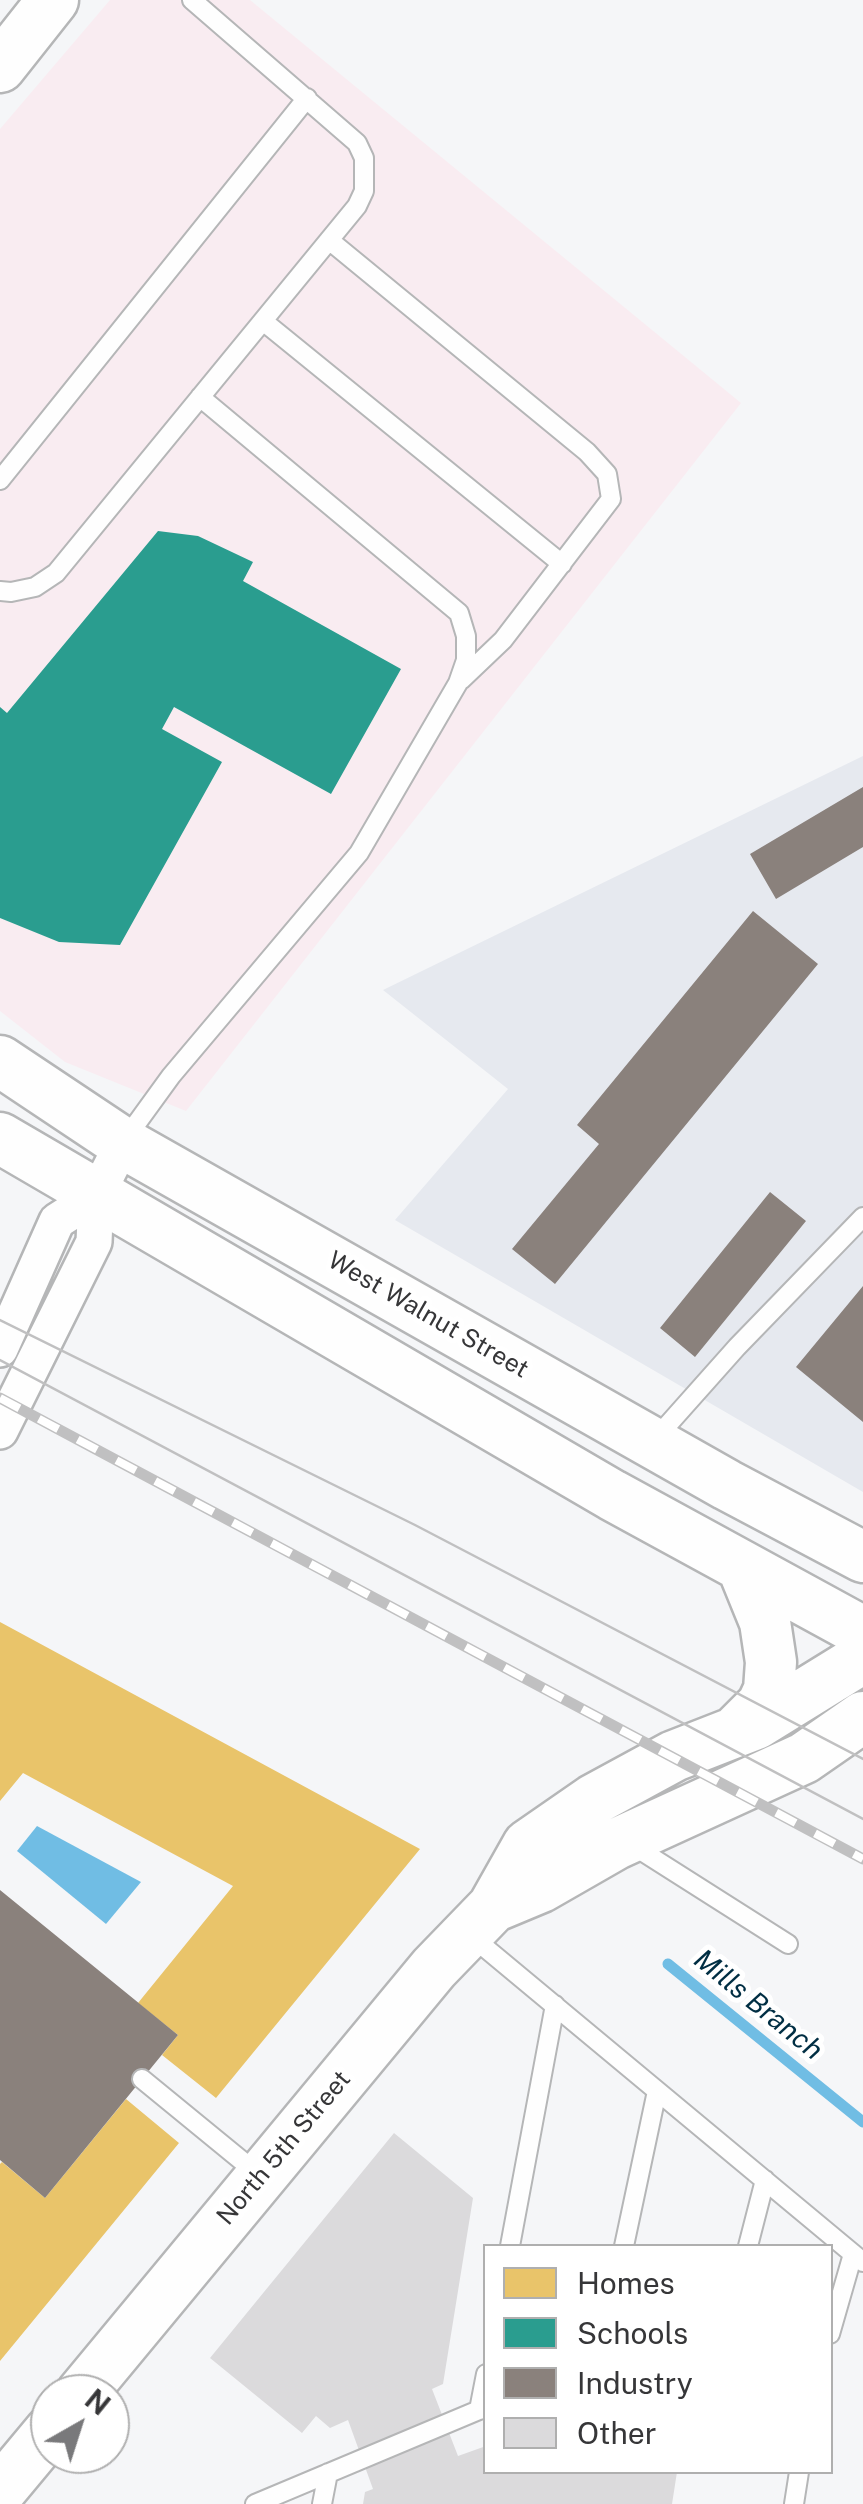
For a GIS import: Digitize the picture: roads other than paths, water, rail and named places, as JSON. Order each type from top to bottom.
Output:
[{"type":"main road","points":[[0,67],[53,0]]},
{"type":"main road","name":"West Walnut Street","points":[[0,1061],[123,1142],[653,1443],[863,1557]]},
{"type":"main road","points":[[0,1138],[744,1568],[863,1632]]},
{"type":"main road","points":[[736,1731],[762,1705],[769,1690],[771,1662],[765,1622],[744,1568]]},
{"type":"main road","name":"North 5th Street","points":[[98,2374],[480,1920],[528,1845],[594,1800],[674,1756],[803,1698],[863,1658]]},
{"type":"main road","name":"North 5th Street","points":[[480,1920],[625,1840],[804,1758],[863,1717]]},
{"type":"main road","points":[[0,2491],[30,2455]]},
{"type":"street","points":[[0,1431],[94,1242],[96,1196],[123,1142]]},
{"type":"street","points":[[0,1349],[57,1221],[96,1196]]},
{"type":"lane","points":[[0,591],[35,586],[56,573],[358,206],[364,191],[364,158],[357,143],[192,0]]},
{"type":"lane","points":[[0,480],[308,98]]},
{"type":"lane","points":[[329,240],[587,452],[607,474],[611,498],[504,640],[458,682]]},
{"type":"lane","points":[[263,321],[562,564]]},
{"type":"lane","points":[[123,1142],[171,1076],[359,853],[458,682],[466,660],[466,636],[458,613],[200,397]]},
{"type":"lane","points":[[653,1443],[714,1371],[863,1218]]},
{"type":"lane","points":[[625,1840],[788,1944]]},
{"type":"lane","points":[[480,1920],[555,2006],[858,2258],[833,2326]]},
{"type":"lane","points":[[510,2244],[555,2006]]},
{"type":"lane","points":[[142,2079],[261,2176]]},
{"type":"lane","points":[[624,2244],[658,2090]]},
{"type":"lane","points":[[749,2244],[765,2180]]},
{"type":"lane","points":[[256,2504],[482,2409]]},
{"type":"lane","points":[[322,2504],[328,2473]]},
{"type":"lane","points":[[794,2504],[798,2474]]},
{"type":"water","points":[[37,1826],[141,1882],[106,1924],[17,1851]]},
{"type":"waterway","name":"Mills Branch","points":[[668,1964],[863,2122]]},
{"type":"tram line","points":[[0,1320],[415,1525],[863,1759]]},
{"type":"tram line","points":[[0,1360],[863,1819]]},
{"type":"railway","points":[[0,1398],[863,1859]]}]
